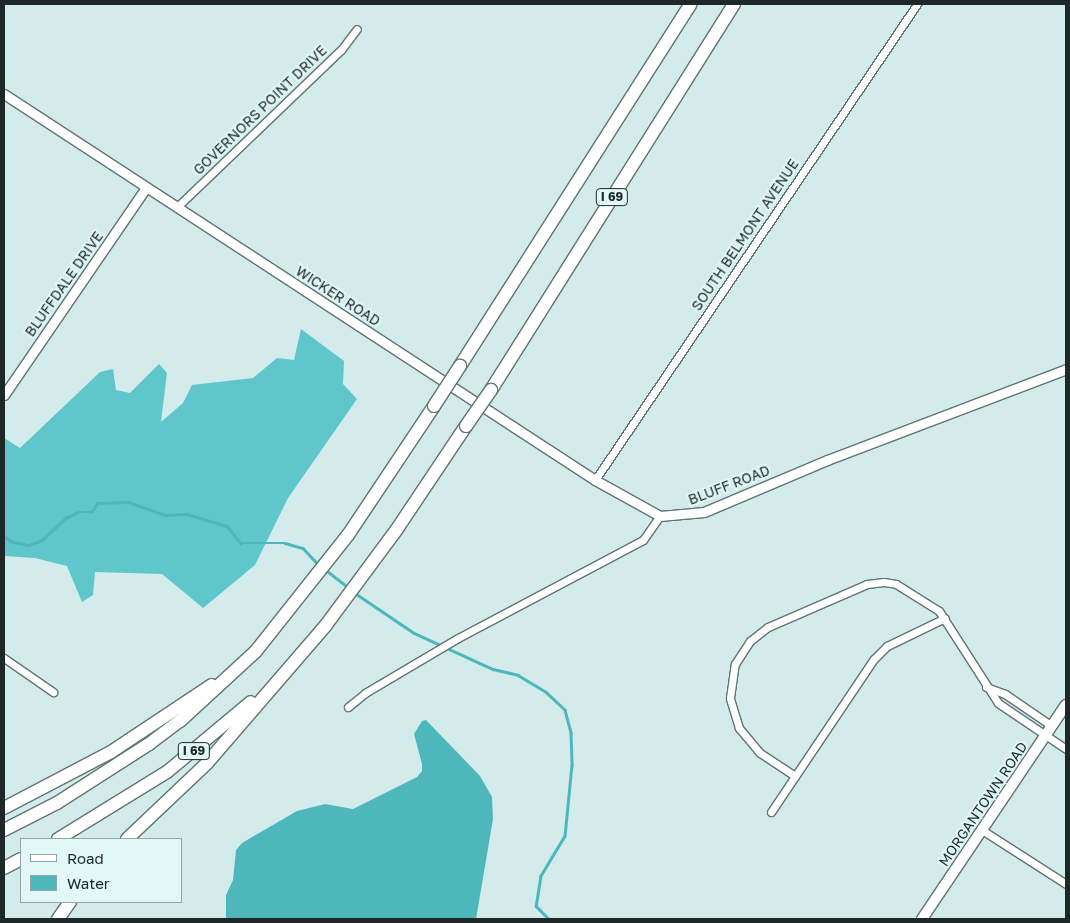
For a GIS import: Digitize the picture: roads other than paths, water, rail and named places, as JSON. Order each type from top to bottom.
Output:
[{"type":"highway","name":"I 69","points":[[4,830],[65,799],[149,744],[239,667],[300,598],[348,535],[434,406],[691,4]]},
{"type":"highway","name":"I 69","points":[[60,838],[167,772],[254,700],[313,642],[376,560],[491,390],[734,4]]},
{"type":"highway","points":[[128,838],[207,763],[313,642]]},
{"type":"highway","points":[[4,808],[111,752],[239,667]]},
{"type":"highway","points":[[4,868],[20,860]]},
{"type":"highway","points":[[58,919],[69,903]]},
{"type":"main road","name":"MORGANTOWN ROAD","points":[[922,919],[1066,705]]},
{"type":"street","name":"SOUTH BELMONT AVENUE","points":[[595,480],[916,4]]},
{"type":"street","name":"GOVERNORS POINT DRIVE","points":[[177,207],[341,50],[357,30]]},
{"type":"street","name":"WICKER ROAD","points":[[4,94],[595,480],[660,516]]},
{"type":"street","name":"BLUFFDALE DRIVE","points":[[4,395],[146,188]]},
{"type":"street","name":"BLUFF ROAD","points":[[660,516],[704,512],[828,460],[1066,368]]},
{"type":"street","points":[[348,707],[365,693],[458,638],[643,540],[660,516]]},
{"type":"street","points":[[795,776],[760,752],[739,728],[730,698],[735,664],[750,641],[768,627],[867,584],[896,584],[945,618],[983,685],[998,704],[1066,749]]},
{"type":"street","points":[[771,812],[874,659],[886,646],[945,618]]},
{"type":"street","points":[[4,658],[53,692]]},
{"type":"street","points":[[983,685],[1005,694],[1052,726]]},
{"type":"street","points":[[982,830],[1066,884]]},
{"type":"water","points":[[426,720],[480,776],[492,797],[493,819],[476,919],[226,919],[226,895],[233,880],[236,850],[242,843],[297,811],[325,804],[353,809],[417,777],[422,771],[422,764],[414,734],[422,721]]},
{"type":"waterway","points":[[4,536],[13,542],[29,545],[42,540],[66,518],[78,512],[92,512],[97,503],[128,502],[166,515],[187,514],[227,526],[241,543],[285,543],[303,548],[319,565]]},
{"type":"waterway","points":[[326,570],[349,588]]},
{"type":"waterway","points":[[355,593],[414,633],[493,669],[518,675],[546,692],[565,710],[571,733],[572,765],[565,836],[541,876],[536,906],[549,919]]}]
